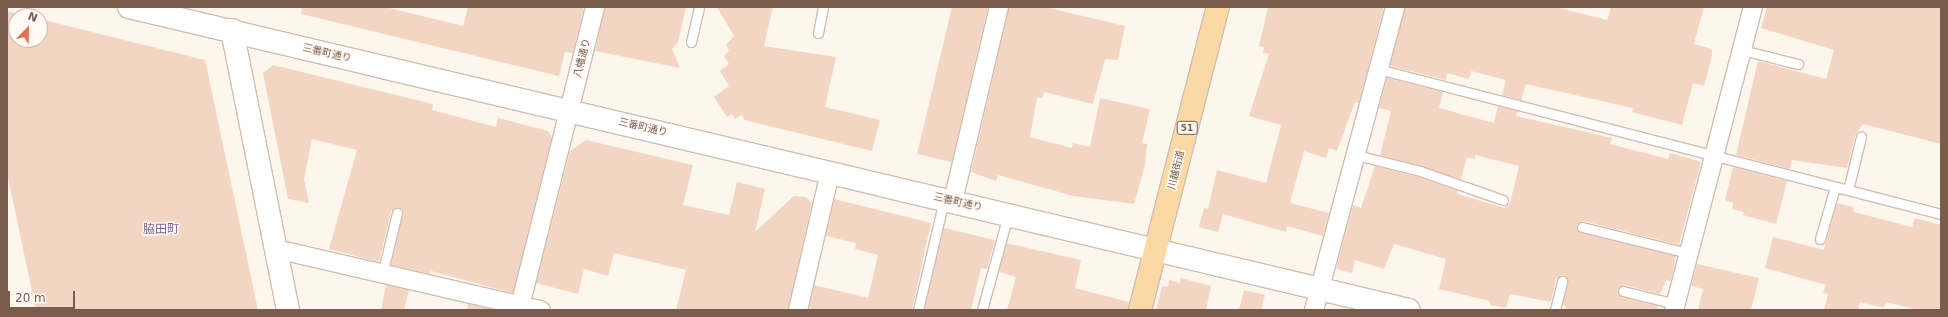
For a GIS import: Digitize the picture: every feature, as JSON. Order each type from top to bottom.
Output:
[{"type":"main road","name":"川越街道","points":[[1140,310],[1218,7]]},
{"type":"street","name":"三番町通り","points":[[129,7],[1156,248],[1409,310]]},
{"type":"street","name":"八幡通り","points":[[520,308],[595,7]]},
{"type":"street","points":[[949,200],[999,7]]},
{"type":"street","points":[[1314,310],[1395,7]]},
{"type":"street","points":[[1675,307],[1713,155],[1753,7]]},
{"type":"street","points":[[232,30],[288,310]]},
{"type":"street","points":[[798,310],[830,172]]},
{"type":"street","points":[[276,249],[520,308],[541,310]]},
{"type":"lane","points":[[691,42],[699,7]]},
{"type":"lane","points":[[818,33],[823,7]]},
{"type":"lane","points":[[1742,50],[1798,64]]},
{"type":"lane","points":[[1378,69],[1941,214]]},
{"type":"lane","points":[[1848,190],[1861,137]]},
{"type":"lane","points":[[1356,155],[1420,171],[1503,200]]},
{"type":"lane","points":[[1820,239],[1835,186]]},
{"type":"lane","points":[[918,310],[949,200]]},
{"type":"lane","points":[[382,275],[397,213]]},
{"type":"lane","points":[[982,310],[1008,214]]},
{"type":"lane","points":[[1582,227],[1688,254]]},
{"type":"lane","points":[[1555,310],[1562,281]]},
{"type":"lane","points":[[1623,291],[1675,307]]},
{"type":"building","points":[[302,7],[385,7],[463,26],[468,7],[584,7],[573,53],[565,52],[559,76],[301,14]]},
{"type":"building","points":[[605,7],[686,7],[678,42],[672,49],[680,68],[595,51]]},
{"type":"building","points":[[717,7],[773,7],[764,46],[836,57],[825,107],[880,120],[872,151],[745,120],[741,115],[735,119],[732,114],[727,117],[714,97],[729,86],[720,71],[729,64],[724,56],[729,51],[726,45],[734,36]]},
{"type":"building","points":[[952,7],[988,7],[952,162],[917,154]]},
{"type":"building","points":[[1009,7],[1045,7],[1125,26],[1118,60],[1105,59],[1093,104],[1044,92],[1042,98],[1037,97],[1030,137],[1072,148],[1073,143],[1090,147],[1100,98],[1150,109],[1142,143],[1147,144],[1145,165],[1134,204],[1073,196],[998,175],[996,181],[971,172]]},
{"type":"building","points":[[1268,7],[1384,7],[1359,103],[1355,102],[1337,151],[1329,148],[1326,158],[1304,151],[1290,203],[1329,213],[1323,236],[1287,226],[1286,232],[1223,214],[1218,232],[1199,227],[1204,208],[1208,209],[1217,170],[1266,183],[1281,125],[1249,116],[1269,54],[1263,53],[1264,47],[1259,46]]},
{"type":"building","points":[[1405,7],[1555,7],[1607,20],[1611,7],[1704,7],[1694,44],[1712,49],[1712,56],[1704,86],[1693,83],[1682,125],[1632,112],[1633,108],[1526,84],[1521,100],[1502,95],[1506,80],[1471,71],[1469,79],[1447,73],[1446,80],[1390,66]]},
{"type":"building","points":[[1767,7],[1941,7],[1941,144],[1863,124],[1855,136],[1847,168],[1792,160],[1790,169],[1736,155],[1758,61],[1826,79],[1834,50],[1761,28]]},
{"type":"building","points":[[7,11],[8,48],[48,48],[48,21],[205,60],[258,310],[36,310],[7,173]]},
{"type":"building","points":[[273,65],[433,104],[432,110],[496,127],[498,118],[548,131],[552,137],[513,293],[431,271],[430,274],[391,265],[403,214],[399,207],[391,212],[379,262],[329,249],[357,150],[312,139],[304,179],[309,203],[288,199],[263,73]]},
{"type":"building","points":[[1387,78],[1443,92],[1439,108],[1494,123],[1498,106],[1518,111],[1516,116],[1612,138],[1610,144],[1668,159],[1670,153],[1701,162],[1679,245],[1583,221],[1576,225],[1581,233],[1676,256],[1671,281],[1666,280],[1660,294],[1624,285],[1617,289],[1621,297],[1658,306],[1657,310],[1565,310],[1566,307],[1562,305],[1568,280],[1563,275],[1556,279],[1551,302],[1510,294],[1506,308],[1490,305],[1490,301],[1439,289],[1446,259],[1394,244],[1384,269],[1355,260],[1352,273],[1336,269],[1353,205],[1361,208],[1375,166],[1418,177],[1458,191],[1457,194],[1505,208],[1510,203],[1519,166],[1475,155],[1475,159],[1467,157],[1461,179],[1380,155],[1391,111],[1379,108]]},
{"type":"building","points":[[586,140],[693,165],[683,205],[729,215],[737,182],[765,189],[755,232],[794,196],[806,197],[812,203],[788,310],[676,310],[686,270],[614,253],[608,276],[584,269],[578,294],[536,283],[570,151]]},
{"type":"building","points":[[1733,167],[1787,181],[1776,224],[1743,215],[1744,212],[1732,209],[1733,203],[1725,200]]},
{"type":"building","points":[[834,199],[931,223],[912,310],[809,310],[814,285],[868,298],[878,255],[855,249],[856,243],[826,236]]},
{"type":"building","points":[[1837,203],[1853,207],[1854,212],[1912,227],[1915,218],[1941,225],[1941,310],[1918,310],[1886,302],[1884,308],[1860,302],[1858,310],[1824,310],[1828,294],[1823,293],[1826,285],[1765,268],[1773,237],[1824,250]]},
{"type":"building","points":[[944,228],[995,240],[987,269],[981,268],[971,310],[924,310]]},
{"type":"building","points":[[1006,243],[1081,260],[1075,288],[1129,302],[1128,310],[1007,310],[1016,277],[999,272]]},
{"type":"building","points":[[1697,264],[1759,278],[1751,310],[1698,310],[1703,289],[1691,286]]},
{"type":"building","points":[[1181,278],[1211,286],[1206,310],[1156,310],[1162,286],[1168,287],[1169,280],[1180,283]]},
{"type":"building","points":[[386,285],[409,290],[404,310],[381,310]]},
{"type":"building","points":[[1244,290],[1265,295],[1261,310],[1239,310]]},
{"type":"building","points":[[468,304],[494,310],[467,310]]},
{"type":"district","name":"脇田町","points":[[161,230]]}]
